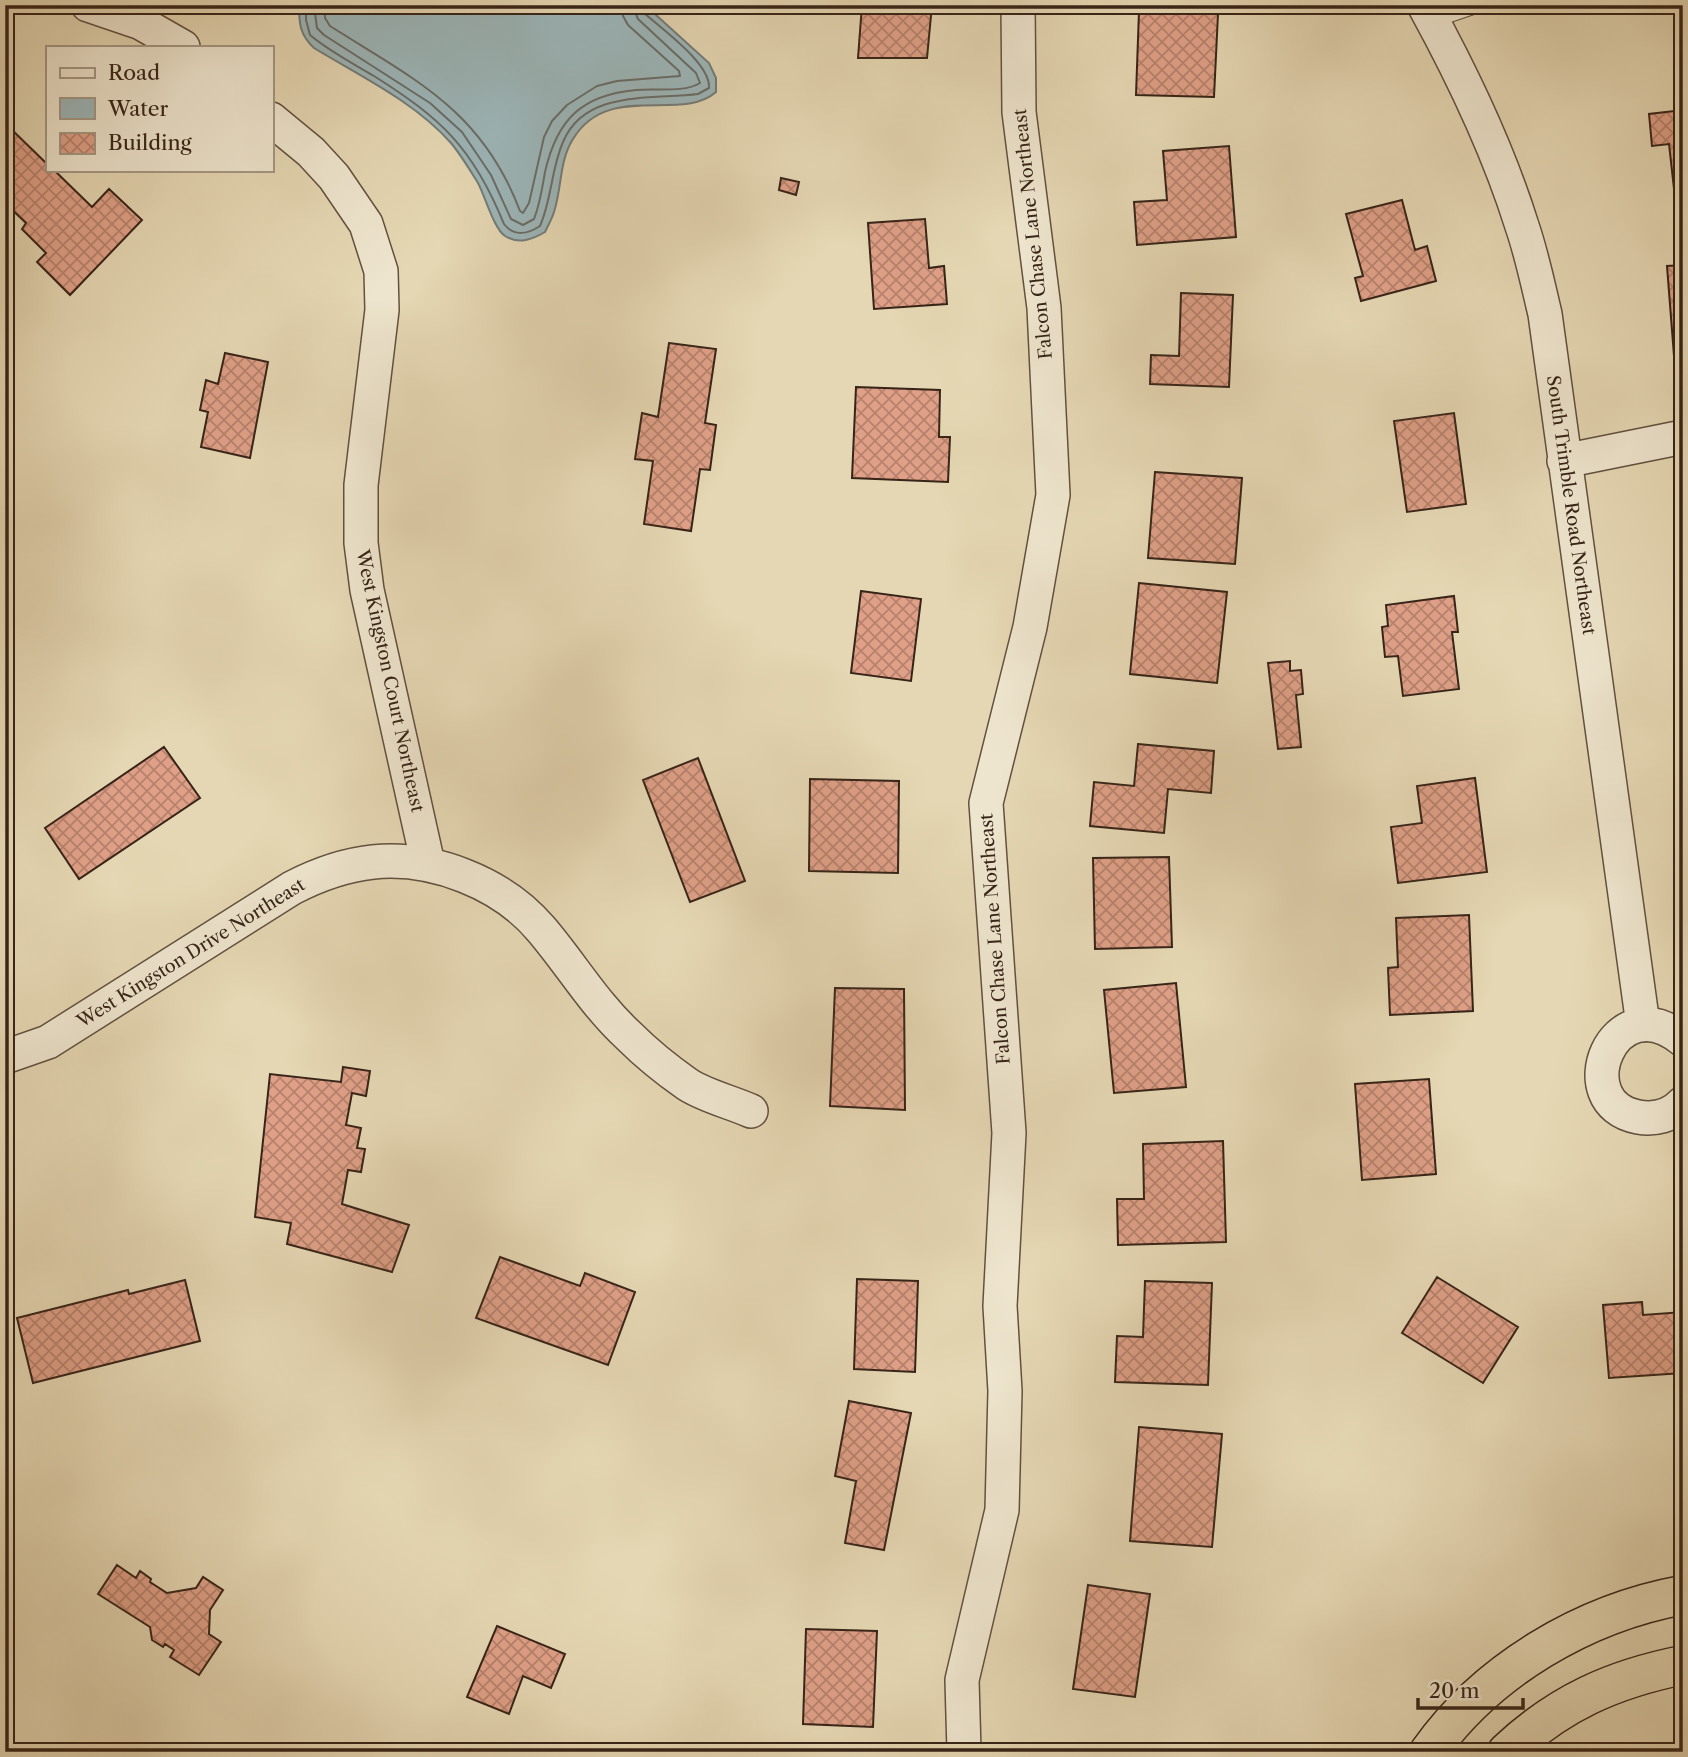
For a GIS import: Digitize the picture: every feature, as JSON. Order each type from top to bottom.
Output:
[{"type":"highway","points":[[1429,1752],[1441,1734],[1484,1690],[1542,1648],[1607,1617],[1683,1595]]},
{"type":"highway","points":[[1507,1752],[1527,1733],[1575,1700],[1625,1679],[1683,1665]]},
{"type":"street","points":[[88,5],[141,23],[181,46]]},
{"type":"street","name":"Falcon Chase Lane Northeast","points":[[964,1752],[962,1680],[1002,1510],[1005,1391],[1000,1306],[1009,1133],[986,803],[1030,627],[1053,495],[1044,308],[1018,112],[1018,5]]},
{"type":"street","name":"South Trimble Road Northeast","points":[[1428,13],[1462,75],[1492,142],[1523,227],[1545,314],[1643,1025]]},
{"type":"street","name":"West Kingston Court Northeast","points":[[273,121],[311,152],[334,177],[366,224],[381,271],[382,310],[361,485],[361,543],[367,590],[428,864]]},
{"type":"street","points":[[1564,461],[1683,437]]},
{"type":"street","name":"West Kingston Drive Northeast","points":[[5,1057],[48,1042],[292,888],[317,876],[373,862],[428,864],[468,876],[513,902],[540,927],[591,996],[629,1036],[689,1085],[751,1111]]},
{"type":"street","points":[[1683,1040],[1672,1030],[1658,1026],[1643,1025],[1628,1029],[1615,1039],[1606,1051],[1602,1067],[1603,1082],[1609,1097],[1619,1109],[1633,1116],[1664,1116],[1683,1103]]},
{"type":"lane","points":[[1428,13],[1476,5]]},
{"type":"green space","points":[[1683,1742],[1683,1752],[1614,1752],[1614,1751]]},
{"type":"water","points":[[299,5],[645,5],[709,63],[716,78],[716,92],[701,101],[684,104],[624,107],[605,112],[588,122],[568,147],[557,203],[545,232],[521,241],[510,239],[497,227],[478,183],[451,143],[437,128],[404,102],[314,48],[301,29]]},
{"type":"building","points":[[862,5],[932,5],[927,58],[858,58]]},
{"type":"building","points":[[1139,11],[1218,14],[1214,97],[1136,95]]},
{"type":"building","points":[[1683,110],[1683,197],[1675,198],[1669,144],[1652,146],[1649,114]]},
{"type":"building","points":[[7,125],[46,163],[46,172],[56,172],[92,207],[109,189],[142,220],[70,295],[37,262],[46,253],[22,229],[26,223],[5,203]]},
{"type":"building","points":[[1229,146],[1236,237],[1137,245],[1134,202],[1167,200],[1163,151]]},
{"type":"building","points":[[781,178],[799,182],[796,195],[779,190]]},
{"type":"building","points":[[1402,200],[1415,250],[1427,246],[1436,281],[1361,301],[1355,278],[1363,276],[1346,214]]},
{"type":"building","points":[[925,219],[929,268],[944,266],[947,304],[874,309],[868,223]]},
{"type":"building","points":[[1683,265],[1683,356],[1674,356],[1667,266]]},
{"type":"building","points":[[1181,293],[1233,295],[1229,387],[1150,384],[1151,355],[1179,356]]},
{"type":"building","points":[[669,343],[716,349],[705,423],[716,425],[710,470],[700,469],[691,531],[644,524],[653,461],[635,459],[642,413],[658,417]]},
{"type":"building","points":[[225,353],[268,362],[250,458],[201,447],[208,412],[200,410],[206,380],[218,384]]},
{"type":"building","points":[[856,387],[940,390],[939,437],[950,437],[948,482],[852,478]]},
{"type":"building","points":[[1454,413],[1466,504],[1407,512],[1394,421]]},
{"type":"building","points":[[1155,472],[1242,478],[1235,564],[1148,558]]},
{"type":"building","points":[[1139,583],[1227,592],[1217,683],[1130,674]]},
{"type":"building","points":[[861,591],[921,599],[911,681],[851,673]]},
{"type":"building","points":[[1454,596],[1458,632],[1452,632],[1459,689],[1403,696],[1398,656],[1385,657],[1382,627],[1388,626],[1386,605]]},
{"type":"building","points":[[1290,661],[1290,671],[1301,670],[1303,694],[1296,695],[1301,747],[1278,749],[1268,663]]},
{"type":"building","points":[[1138,744],[1214,751],[1211,793],[1168,789],[1164,833],[1090,826],[1094,782],[1134,786]]},
{"type":"building","points":[[164,747],[200,798],[79,879],[45,828]]},
{"type":"building","points":[[698,758],[745,881],[690,902],[643,780]]},
{"type":"building","points":[[1475,778],[1487,872],[1398,883],[1391,827],[1422,823],[1417,786]]},
{"type":"building","points":[[810,779],[899,781],[898,873],[809,871]]},
{"type":"building","points":[[1169,857],[1172,947],[1095,949],[1093,858]]},
{"type":"building","points":[[1469,915],[1473,1011],[1390,1015],[1388,968],[1398,967],[1396,918]]},
{"type":"building","points":[[1176,983],[1186,1087],[1114,1093],[1104,990]]},
{"type":"building","points":[[835,988],[904,989],[905,1110],[830,1106]]},
{"type":"building","points":[[343,1067],[370,1071],[366,1096],[352,1093],[346,1125],[361,1128],[357,1148],[365,1149],[361,1172],[348,1170],[342,1204],[409,1225],[392,1272],[287,1244],[291,1223],[255,1217],[270,1074],[341,1082]]},
{"type":"building","points":[[1429,1079],[1436,1174],[1362,1180],[1355,1084]]},
{"type":"building","points":[[1223,1141],[1226,1242],[1118,1245],[1117,1199],[1144,1199],[1143,1144]]},
{"type":"building","points":[[500,1257],[580,1286],[585,1273],[635,1292],[608,1365],[476,1318]]},
{"type":"building","points":[[1437,1277],[1518,1327],[1483,1383],[1402,1333]]},
{"type":"building","points":[[857,1279],[918,1281],[915,1372],[854,1369]]},
{"type":"building","points":[[185,1280],[200,1341],[33,1383],[17,1318],[128,1290],[129,1294]]},
{"type":"building","points":[[1145,1281],[1212,1283],[1208,1385],[1115,1382],[1117,1336],[1143,1337]]},
{"type":"building","points":[[1642,1302],[1643,1315],[1683,1312],[1683,1373],[1609,1378],[1603,1305]]},
{"type":"building","points":[[849,1401],[911,1413],[884,1550],[845,1543],[856,1481],[835,1476]]},
{"type":"building","points":[[1139,1427],[1222,1434],[1212,1547],[1130,1541]]},
{"type":"building","points":[[117,1565],[136,1578],[140,1571],[151,1579],[150,1582],[167,1593],[196,1588],[203,1577],[223,1590],[210,1610],[209,1634],[221,1642],[199,1675],[170,1657],[174,1650],[152,1640],[150,1627],[98,1594]]},
{"type":"building","points":[[1088,1585],[1150,1594],[1135,1697],[1073,1689]]},
{"type":"building","points":[[497,1626],[565,1654],[551,1688],[523,1676],[509,1714],[467,1697]]},
{"type":"building","points":[[806,1629],[877,1631],[873,1727],[803,1724]]}]
